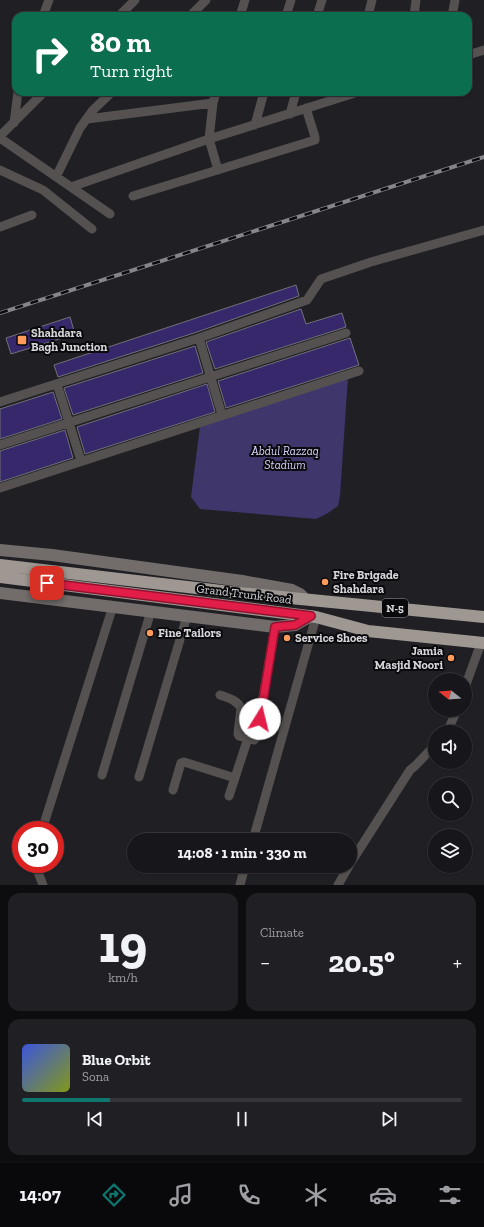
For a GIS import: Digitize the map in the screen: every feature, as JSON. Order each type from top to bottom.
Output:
[{"type":"highway","name":"Grand Trunk Road","points":[[0,565],[305,599],[484,617]]},
{"type":"highway","name":"Grand Trunk Road","points":[[0,577],[314,617],[368,631],[482,643]]},
{"type":"street","points":[[44,12],[49,0]]},
{"type":"street","points":[[123,12],[135,0]]},
{"type":"street","points":[[194,12],[206,0]]},
{"type":"street","points":[[241,12],[245,0]]},
{"type":"street","points":[[287,12],[291,0]]},
{"type":"street","points":[[318,12],[322,0]]},
{"type":"street","points":[[369,12],[372,0]]},
{"type":"street","points":[[414,12],[416,0]]},
{"type":"street","points":[[453,12],[455,0]]},
{"type":"street","points":[[472,54],[484,50]]},
{"type":"street","points":[[14,123],[17,96]]},
{"type":"street","points":[[40,96],[0,137],[110,214]]},
{"type":"street","points":[[56,177],[80,128],[93,110],[108,96]]},
{"type":"street","points":[[215,96],[209,139],[218,170]]},
{"type":"street","points":[[255,125],[263,96]]},
{"type":"street","points":[[290,114],[295,96]]},
{"type":"street","points":[[71,187],[209,139],[344,96]]},
{"type":"street","points":[[87,119],[213,103]]},
{"type":"street","points":[[133,196],[315,140],[306,108]]},
{"type":"street","points":[[0,170],[43,190],[92,229]]},
{"type":"street","points":[[0,227],[32,215]]},
{"type":"street","points":[[0,402],[199,338],[307,300],[321,279],[370,262],[484,230]]},
{"type":"street","points":[[0,445],[346,333]]},
{"type":"street","points":[[199,338],[222,415]]},
{"type":"street","points":[[0,488],[359,371]]},
{"type":"street","points":[[57,384],[81,461]]},
{"type":"street","points":[[0,550],[52,555],[242,581],[292,590],[300,594],[305,599]]},
{"type":"street","points":[[0,592],[275,627],[295,625],[314,617]]},
{"type":"street","points":[[45,821],[113,606]]},
{"type":"street","points":[[102,775],[151,611]]},
{"type":"street","points":[[139,776],[187,616]]},
{"type":"street","points":[[255,833],[314,617]]},
{"type":"street","points":[[220,695],[239,704],[241,708],[238,734],[239,736],[254,740],[256,738],[275,627]]},
{"type":"street","points":[[470,673],[482,643]]},
{"type":"street","points":[[229,796],[248,738]]},
{"type":"street","points":[[357,854],[410,770],[428,753]]},
{"type":"street","points":[[173,790],[181,763],[184,762],[235,778]]},
{"type":"street","points":[[38,873],[43,885]]},
{"type":"street","points":[[240,885],[243,873]]},
{"type":"street","points":[[338,885],[345,873]]},
{"type":"green space","name":"Abdul Razzaq Stadium","points":[[348,377],[340,496],[338,506],[316,519],[200,509],[191,497],[200,426]]},
{"type":"building","points":[[296,285],[299,296],[197,332],[58,377],[54,365]]},
{"type":"building","points":[[301,309],[306,324],[342,313],[346,327],[215,369],[206,342]]},
{"type":"building","points":[[70,317],[75,334],[11,354],[6,338]]},
{"type":"building","points":[[350,338],[359,365],[226,408],[218,381]]},
{"type":"building","points":[[195,346],[203,373],[73,415],[64,388]]},
{"type":"building","points":[[207,384],[215,412],[85,454],[77,427]]},
{"type":"building","points":[[53,392],[62,419],[0,439],[0,409]]},
{"type":"building","points":[[65,430],[73,458],[0,482],[0,451]]},
{"type":"railway","points":[[0,313],[484,157]]},
{"type":"place","name":"Shahdara Bagh Junction","points":[[22,340]]},
{"type":"place","name":"Fire Brigade Shahdara","points":[[325,582]]},
{"type":"place","name":"Fine Tailors","points":[[150,633]]},
{"type":"place","name":"Service Shoes","points":[[287,638]]},
{"type":"place","name":"Jamia Masjid Noori","points":[[451,658]]},
{"type":"route","points":[[47,583],[311,616],[295,625],[275,627],[260,719]]}]
